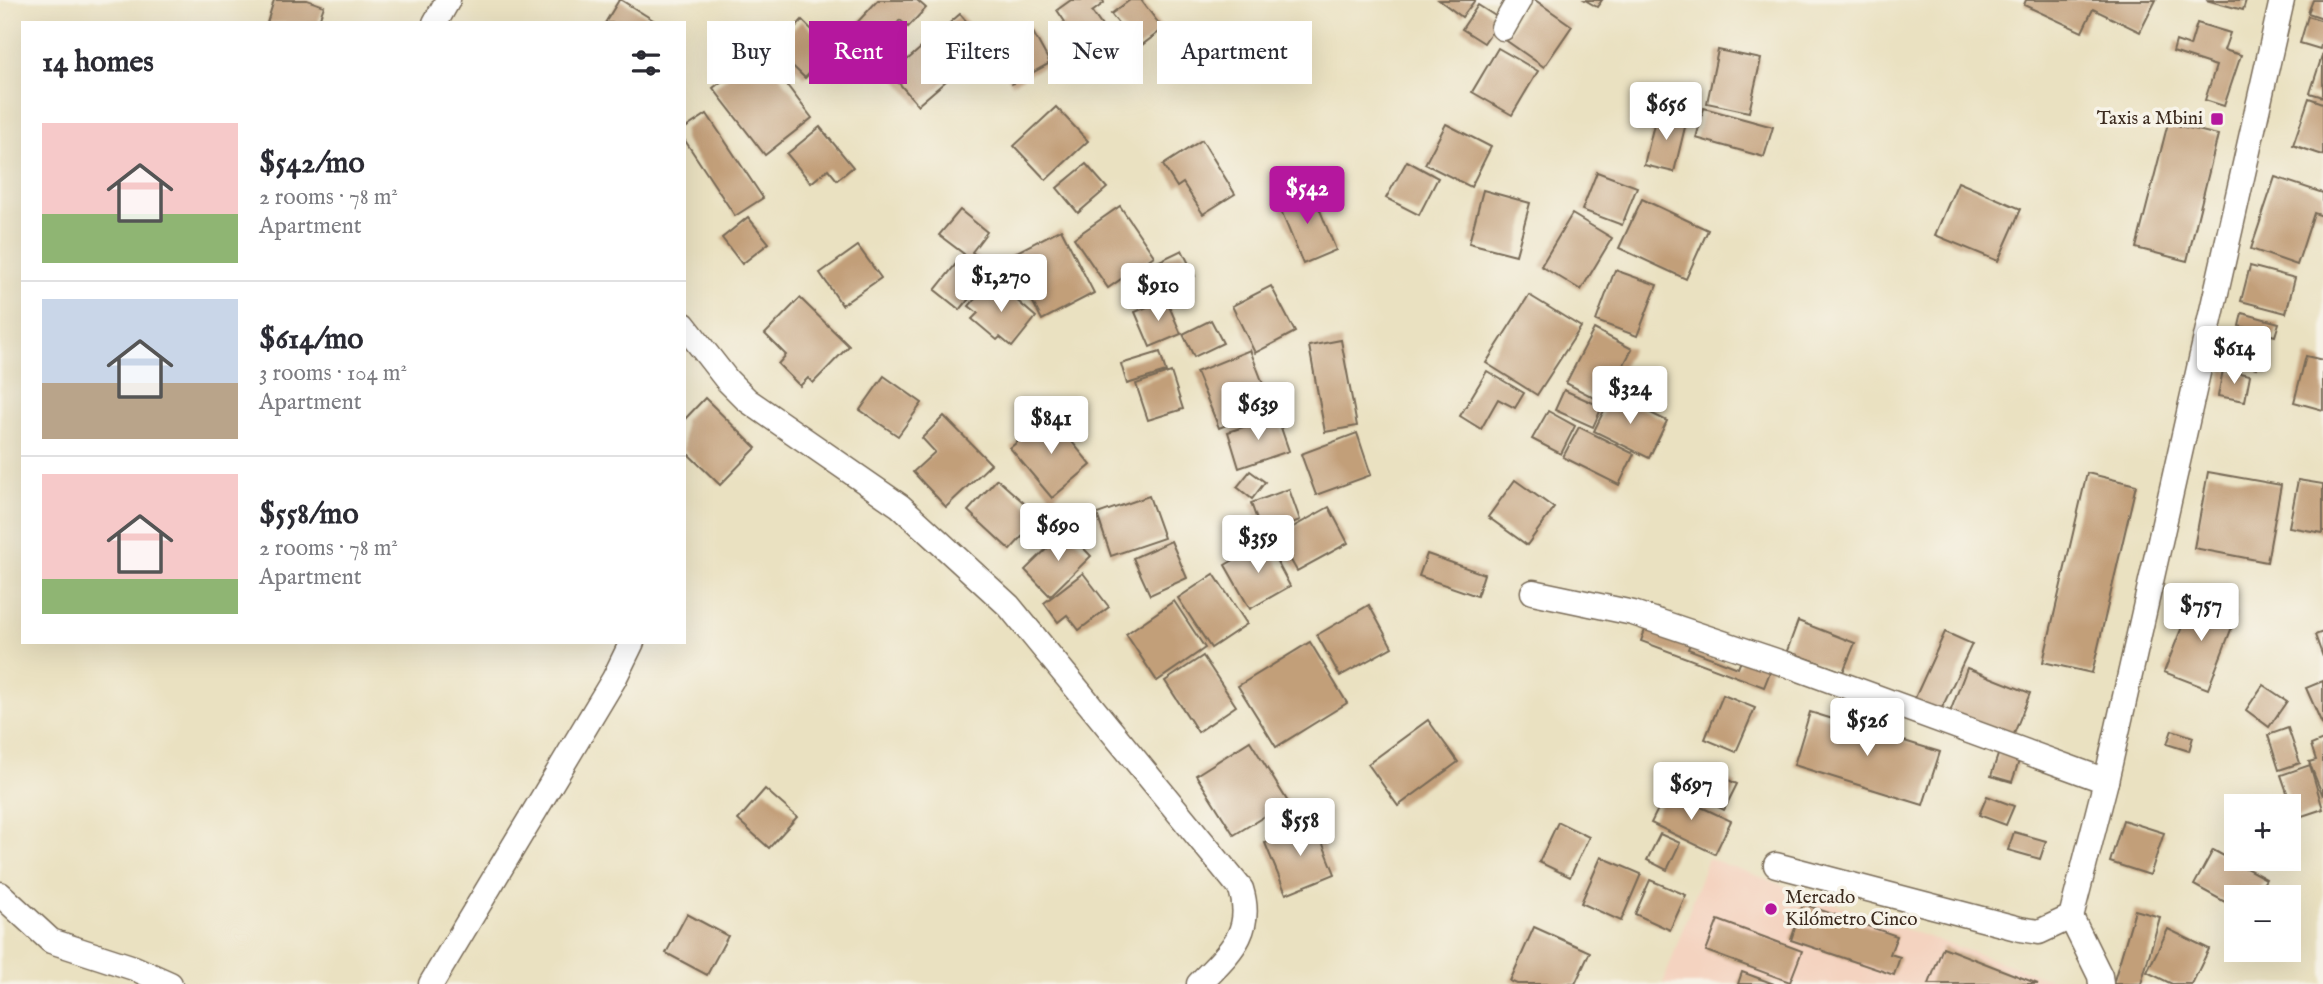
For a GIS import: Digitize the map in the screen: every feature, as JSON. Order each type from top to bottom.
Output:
[{"type":"street","points":[[436,21],[448,0]]},
{"type":"street","points":[[1503,28],[1519,0]]},
{"type":"street","points":[[2101,984],[2100,976],[2071,917],[2106,781],[2272,34],[2282,0]]},
{"type":"street","points":[[686,328],[727,380],[747,400],[900,506],[1009,607],[1241,889],[1246,906],[1245,923],[1234,946],[1199,984]]},
{"type":"street","points":[[1533,592],[1633,612],[1794,667],[2106,781]]},
{"type":"street","points":[[432,984],[614,679],[631,644]]},
{"type":"street","points":[[1776,865],[2020,929],[2039,932],[2071,917]]},
{"type":"street","points":[[0,894],[51,941],[134,968],[170,984]]},
{"type":"shaded area","name":"Mercado Kilómetro Cinco","points":[[1708,858],[1899,927],[2064,984],[1663,984]]},
{"type":"building","points":[[274,0],[307,0],[324,6],[319,21],[268,21]]},
{"type":"building","points":[[621,0],[655,21],[606,21]]},
{"type":"building","points":[[878,0],[917,0],[926,8],[908,27],[907,21],[900,20],[859,21]]},
{"type":"building","points":[[1071,0],[1103,0],[1104,3],[1092,12],[1098,21],[1064,21],[1057,10]]},
{"type":"building","points":[[1130,0],[1141,0],[1157,21],[1157,34],[1143,44],[1143,21],[1117,21],[1111,14]]},
{"type":"building","points":[[1439,0],[1475,0],[1462,17]]},
{"type":"building","points":[[1531,0],[1535,0],[1572,26],[1544,67],[1504,39]]},
{"type":"building","points":[[1585,0],[1602,0],[1597,7]]},
{"type":"building","points":[[2026,0],[2156,0],[2140,32],[2093,9],[2082,32],[2024,5]]},
{"type":"building","points":[[2206,0],[2246,0],[2243,10]]},
{"type":"building","points":[[2313,0],[2323,0],[2323,18],[2308,13]]},
{"type":"building","points":[[1478,5],[1500,19],[1484,43],[1462,29]]},
{"type":"building","points":[[960,14],[966,21],[952,21]]},
{"type":"building","points":[[2308,16],[2323,21],[2320,49],[2300,43]]},
{"type":"building","points":[[802,20],[809,27],[809,74],[805,78],[795,68],[795,28]]},
{"type":"building","points":[[2197,23],[2230,33],[2224,50],[2241,55],[2224,106],[2205,100],[2216,66],[2173,52],[2176,41],[2190,46]]},
{"type":"building","points":[[1034,34],[1048,59],[1048,64],[1034,72]]},
{"type":"building","points":[[921,48],[921,84],[942,84],[918,105],[900,84],[907,84],[907,60]]},
{"type":"building","points":[[1498,48],[1538,71],[1512,115],[1472,92]]},
{"type":"building","points":[[1718,50],[1761,59],[1749,112],[1707,103]]},
{"type":"building","points":[[2323,53],[2323,97],[2310,93]]},
{"type":"building","points":[[718,84],[786,84],[812,118],[765,155],[713,88]]},
{"type":"building","points":[[2309,98],[2323,103],[2323,155],[2293,145]]},
{"type":"building","points":[[1056,107],[1088,141],[1046,180],[1014,146]]},
{"type":"building","points":[[1704,108],[1773,127],[1764,157],[1696,138]]},
{"type":"building","points":[[1657,112],[1687,119],[1674,172],[1644,165]]},
{"type":"building","points":[[707,114],[763,198],[735,216],[686,142],[686,128]]},
{"type":"building","points":[[2168,123],[2218,135],[2187,261],[2136,248]]},
{"type":"building","points":[[1446,124],[1491,147],[1471,187],[1425,164]]},
{"type":"building","points":[[820,127],[853,167],[837,180],[828,169],[811,183],[787,154]]},
{"type":"building","points":[[1202,140],[1235,194],[1203,214],[1183,183],[1177,187],[1163,165]]},
{"type":"building","points":[[1407,161],[1438,178],[1419,215],[1386,198]]},
{"type":"building","points":[[1086,164],[1107,188],[1078,213],[1057,188]]},
{"type":"building","points":[[1597,172],[1637,187],[1622,225],[1582,210]]},
{"type":"building","points":[[2275,177],[2323,193],[2323,216],[2314,213],[2297,265],[2251,249]]},
{"type":"building","points":[[1958,182],[2021,209],[1998,261],[1935,235]]},
{"type":"building","points":[[1311,188],[1336,250],[1303,264],[1277,201]]},
{"type":"building","points":[[1483,190],[1530,203],[1516,255],[1469,243]]},
{"type":"building","points":[[1642,199],[1708,230],[1686,279],[1619,248]]},
{"type":"building","points":[[1120,206],[1154,256],[1108,288],[1074,238]]},
{"type":"building","points":[[960,210],[987,232],[972,252],[993,269],[960,310],[935,290],[964,254],[939,235]]},
{"type":"building","points":[[1572,214],[1612,238],[1581,290],[1541,266]]},
{"type":"building","points":[[748,217],[769,243],[742,264],[722,238]]},
{"type":"building","points":[[1061,229],[1094,293],[1042,320],[1009,256]]},
{"type":"building","points":[[858,246],[881,278],[842,305],[820,273]]},
{"type":"building","points":[[1182,250],[1195,276],[1164,291],[1151,265]]},
{"type":"building","points":[[2250,266],[2295,278],[2286,313],[2241,301]]},
{"type":"building","points":[[1615,270],[1657,285],[1637,336],[1596,321]]},
{"type":"building","points":[[992,279],[1036,317],[1012,347],[1000,337],[997,340],[972,319],[978,313],[969,306]]},
{"type":"building","points":[[1271,286],[1295,332],[1255,353],[1232,306]]},
{"type":"building","points":[[1529,295],[1581,327],[1537,395],[1486,363]]},
{"type":"building","points":[[800,298],[849,346],[813,383],[808,378],[800,386],[778,364],[786,355],[765,334]]},
{"type":"building","points":[[1166,299],[1181,334],[1150,347],[1135,312]]},
{"type":"building","points":[[2242,313],[2279,323],[2275,336],[2239,326]]},
{"type":"building","points":[[1211,320],[1223,343],[1194,357],[1183,334]]},
{"type":"building","points":[[1594,329],[1632,349],[1604,403],[1566,383]]},
{"type":"building","points":[[2234,332],[2263,340],[2256,368],[2227,360]]},
{"type":"building","points":[[1341,340],[1357,426],[1325,432],[1309,346]]},
{"type":"building","points":[[1250,350],[1272,407],[1219,428],[1196,372]]},
{"type":"building","points":[[1160,352],[1166,372],[1127,384],[1121,364]]},
{"type":"building","points":[[2306,356],[2323,360],[2323,410],[2294,402]]},
{"type":"building","points":[[2223,370],[2250,375],[2245,401],[2218,396]]},
{"type":"building","points":[[1487,371],[1524,393],[1515,408],[1498,399],[1481,429],[1460,416]]},
{"type":"building","points":[[1171,372],[1183,409],[1148,420],[1136,384]]},
{"type":"building","points":[[884,376],[922,403],[898,436],[860,410]]},
{"type":"building","points":[[1564,390],[1602,407],[1593,427],[1555,410]]},
{"type":"building","points":[[1612,394],[1667,421],[1649,458],[1594,431]]},
{"type":"building","points":[[705,398],[756,448],[720,485],[686,452],[686,418]]},
{"type":"building","points":[[1548,411],[1575,426],[1561,454],[1532,439]]},
{"type":"building","points":[[1050,415],[1091,465],[1052,498],[1010,448]]},
{"type":"building","points":[[944,416],[991,464],[946,507],[913,472],[935,452],[922,438]]},
{"type":"building","points":[[1277,416],[1289,451],[1239,468],[1228,432]]},
{"type":"building","points":[[1579,427],[1634,454],[1619,485],[1563,457]]},
{"type":"building","points":[[1357,433],[1371,475],[1316,495],[1301,454]]},
{"type":"building","points":[[1250,471],[1265,482],[1252,499],[1237,487]]},
{"type":"building","points":[[2208,472],[2281,485],[2267,562],[2194,548]]},
{"type":"building","points":[[2087,473],[2136,485],[2092,673],[2043,662]]},
{"type":"building","points":[[997,479],[1040,517],[1010,550],[968,511]]},
{"type":"building","points":[[1515,480],[1554,508],[1527,545],[1488,517]]},
{"type":"building","points":[[2298,480],[2323,484],[2323,533],[2289,527]]},
{"type":"building","points":[[1289,489],[1300,520],[1262,534],[1251,503]]},
{"type":"building","points":[[1149,496],[1164,538],[1111,556],[1097,514]]},
{"type":"building","points":[[1329,507],[1348,543],[1297,571],[1277,536]]},
{"type":"building","points":[[1066,530],[1091,556],[1050,596],[1025,570]]},
{"type":"building","points":[[1171,541],[1187,578],[1150,595],[1133,558]]},
{"type":"building","points":[[1266,541],[1290,586],[1250,609],[1225,565]]},
{"type":"building","points":[[1427,554],[1484,574],[1477,596],[1419,576]]},
{"type":"building","points":[[1083,573],[1109,607],[1079,630],[1067,615],[1058,622],[1044,603]]},
{"type":"building","points":[[1214,574],[1247,624],[1211,648],[1178,598]]},
{"type":"building","points":[[2194,597],[2237,614],[2208,689],[2164,672]]},
{"type":"building","points":[[1174,601],[1205,648],[1157,681],[1126,634]]},
{"type":"building","points":[[1369,605],[1392,647],[1340,676],[1317,635]]},
{"type":"building","points":[[1798,621],[1855,643],[1843,672],[1787,651]]},
{"type":"building","points":[[1648,622],[1692,639],[1688,649],[1738,668],[1743,656],[1772,667],[1764,687],[1641,641]]},
{"type":"building","points":[[1945,632],[1972,644],[1940,712],[1914,700]]},
{"type":"building","points":[[2323,632],[2323,657],[2315,635]]},
{"type":"building","points":[[1310,642],[1347,703],[1276,747],[1238,686]]},
{"type":"building","points":[[1203,656],[1236,706],[1198,732],[1165,681]]},
{"type":"building","points":[[1967,668],[2030,693],[2012,739],[1949,715]]},
{"type":"building","points":[[2323,681],[2323,726],[2306,688]]},
{"type":"building","points":[[2263,685],[2287,701],[2269,727],[2246,710]]},
{"type":"building","points":[[1723,695],[1755,708],[1736,752],[1705,739]]},
{"type":"building","points":[[1810,712],[1940,752],[1923,805],[1794,765]]},
{"type":"building","points":[[1428,720],[1458,762],[1398,806],[1368,764]]},
{"type":"building","points":[[2288,728],[2300,763],[2279,770],[2268,735]]},
{"type":"building","points":[[2172,730],[2193,737],[2189,751],[2167,744]]},
{"type":"building","points":[[2323,740],[2323,796],[2309,762],[2316,760],[2311,745]]},
{"type":"building","points":[[1250,741],[1288,802],[1234,835],[1196,775]]},
{"type":"building","points":[[1999,752],[2020,758],[2012,782],[1991,776]]},
{"type":"building","points":[[2310,765],[2323,809],[2301,816],[2301,794],[2288,794],[2281,775]]},
{"type":"building","points":[[1707,770],[1737,784],[1724,810],[1695,795]]},
{"type":"building","points":[[765,789],[797,817],[769,848],[738,820]]},
{"type":"building","points":[[1667,791],[1731,821],[1715,854],[1651,823]]},
{"type":"building","points":[[1987,796],[2014,806],[2006,825],[1979,815]]},
{"type":"building","points":[[2123,820],[2164,833],[2150,875],[2110,862]]},
{"type":"building","points":[[1314,822],[1335,874],[1286,894],[1265,843]]},
{"type":"building","points":[[1558,822],[1589,837],[1570,877],[1539,862]]},
{"type":"building","points":[[2014,832],[2046,841],[2040,859],[2008,850]]},
{"type":"building","points":[[1660,834],[1680,843],[1667,870],[1647,860]]},
{"type":"building","points":[[2213,850],[2224,856],[2224,871],[2251,871],[2266,879],[2263,885],[2224,885],[2224,901],[2194,885]]},
{"type":"building","points":[[1601,857],[1641,874],[1621,921],[1581,903]]},
{"type":"building","points":[[1650,880],[1686,895],[1670,930],[1635,914]]},
{"type":"building","points":[[1803,904],[1897,936],[1890,954],[1900,957],[1894,975],[1791,940]]},
{"type":"building","points":[[2135,910],[2160,917],[2141,984],[2113,984]]},
{"type":"building","points":[[687,914],[728,936],[707,975],[666,953]]},
{"type":"building","points":[[1718,920],[1802,951],[1790,982],[1706,951]]},
{"type":"building","points":[[1534,927],[1590,952],[1575,984],[1517,984],[1510,981]]},
{"type":"building","points":[[2168,929],[2209,949],[2192,984],[2172,984],[2147,972]]},
{"type":"building","points":[[1943,947],[2038,984],[1929,984]]},
{"type":"building","points":[[1742,972],[1774,984],[1738,984]]},
{"type":"place","name":"Taxis a Mbini","points":[[2217,119]]},
{"type":"place","name":"Mercado Kilómetro Cinco","points":[[1771,909]]}]
